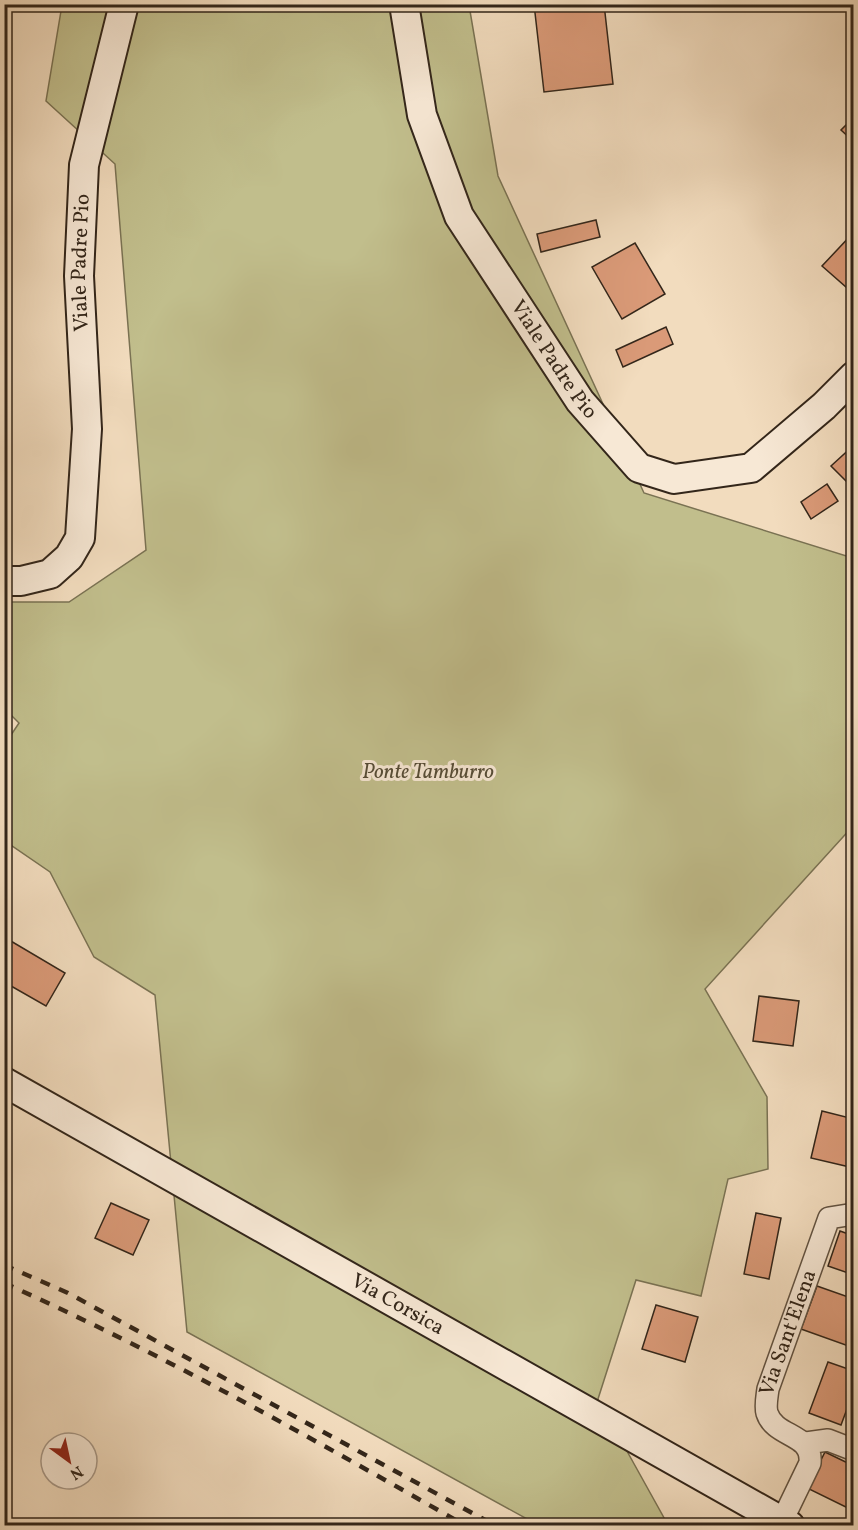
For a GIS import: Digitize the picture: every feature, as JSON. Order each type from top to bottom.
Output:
[{"type":"street","name":"Viale Padre Pio","points":[[4,582],[21,581],[50,574],[69,557],[80,538],[87,429],[79,276],[84,165],[124,4]]},
{"type":"street","name":"Viale Padre Pio","points":[[404,4],[422,116],[459,216],[580,401],[639,468],[674,479],[751,468],[824,406],[854,376]]},
{"type":"street","name":"Via Corsica","points":[[4,1082],[786,1523]]},
{"type":"street","name":"Via Sant'Elena","points":[[806,1443],[775,1425],[767,1414],[768,1389],[829,1218],[854,1214]]},
{"type":"street","points":[[786,1523],[810,1463],[811,1454],[806,1443],[828,1440],[854,1450]]},
{"type":"green space","name":"Ponte Tamburro","points":[[62,5],[469,5],[498,176],[644,493],[853,558],[853,826],[705,989],[767,1097],[768,1169],[728,1179],[701,1296],[636,1280],[598,1399],[668,1525],[538,1525],[187,1332],[155,995],[94,957],[50,872],[5,841],[5,744],[19,723],[5,709],[4,602],[69,602],[146,550],[115,164],[46,101]]},
{"type":"building","points":[[534,4],[604,4],[613,84],[544,92]]},
{"type":"building","points":[[854,117],[854,142],[841,130]]},
{"type":"building","points":[[596,220],[600,237],[541,252],[537,234]]},
{"type":"building","points":[[854,232],[854,294],[822,266]]},
{"type":"building","points":[[635,243],[665,294],[622,319],[592,267]]},
{"type":"building","points":[[666,327],[673,344],[623,367],[616,350]]},
{"type":"building","points":[[854,445],[854,489],[831,466]]},
{"type":"building","points":[[827,484],[838,501],[811,519],[801,502]]},
{"type":"building","points":[[4,937],[65,973],[46,1006],[4,982]]},
{"type":"building","points":[[759,996],[799,1001],[793,1046],[753,1041]]},
{"type":"building","points":[[822,1111],[854,1119],[854,1168],[811,1158]]},
{"type":"building","points":[[111,1203],[149,1220],[133,1255],[95,1238]]},
{"type":"building","points":[[756,1213],[781,1218],[769,1279],[744,1274]]},
{"type":"building","points":[[840,1231],[854,1236],[854,1275],[828,1266]]},
{"type":"building","points":[[817,1286],[854,1299],[854,1348],[801,1329]]},
{"type":"building","points":[[656,1305],[698,1317],[685,1362],[642,1349]]},
{"type":"building","points":[[828,1362],[854,1371],[854,1390],[841,1425],[809,1413]]},
{"type":"building","points":[[825,1452],[854,1466],[854,1511],[807,1488]]},
{"type":"railway","points":[[4,1265],[68,1293],[496,1526]]},
{"type":"railway","points":[[4,1283],[180,1368],[466,1526]]}]
